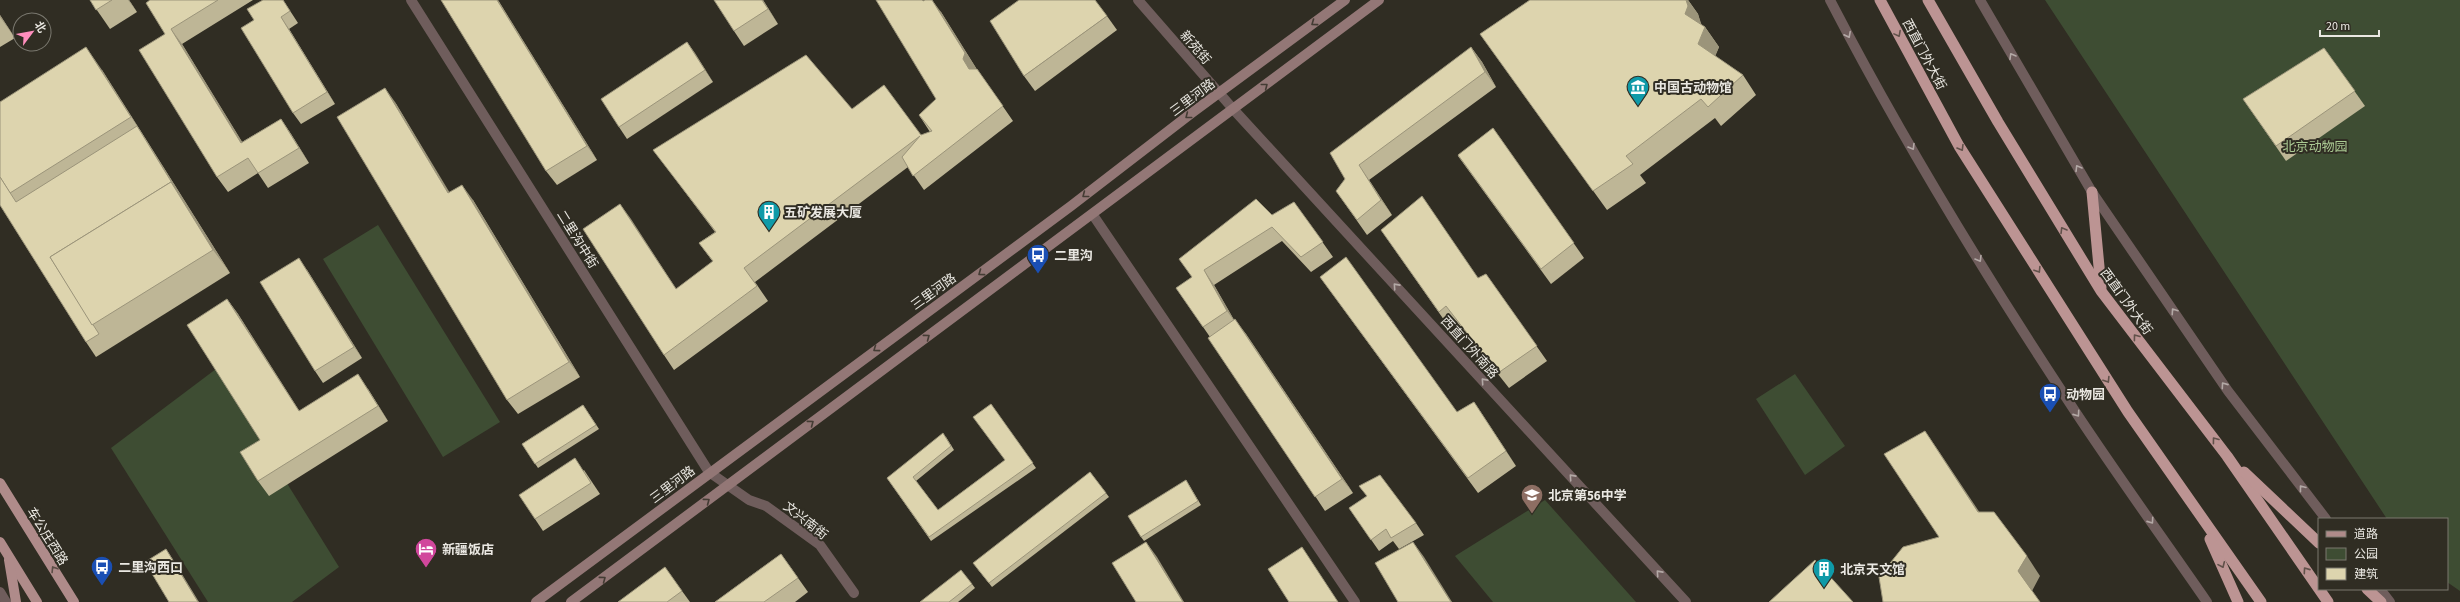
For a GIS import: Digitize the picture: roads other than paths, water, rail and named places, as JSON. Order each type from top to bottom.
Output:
[{"type":"highway","name":"西直门外大街","points":[[1880,0],[1959,146],[2128,412],[2200,517],[2261,602]]},
{"type":"highway","name":"西直门外大街","points":[[1928,0],[1998,122],[2101,291],[2227,456],[2318,588]]},
{"type":"highway","points":[[2092,192],[2101,291]]},
{"type":"highway","points":[[2227,456],[2318,542]]},
{"type":"highway","points":[[2200,517],[2238,602]]},
{"type":"highway","name":"西直门外大街","points":[[2320,590],[2328,602]]},
{"type":"highway","points":[[2368,590],[2381,602]]},
{"type":"main road","name":"三里河路","points":[[536,602],[709,472],[1071,206],[1219,93],[1345,0]]},
{"type":"main road","points":[[571,602],[1234,110],[1379,0]]},
{"type":"main road","name":"车公庄西路","points":[[0,483],[74,602]]},
{"type":"main road","points":[[0,542],[37,602]]},
{"type":"main road","points":[[9,556],[16,602]]},
{"type":"street","name":"二里沟中街","points":[[411,0],[709,472],[728,486]]},
{"type":"street","name":"新苑街","points":[[1138,0],[1234,110]]},
{"type":"street","points":[[1830,0],[1865,68],[1991,280],[2068,400],[2207,602]]},
{"type":"street","points":[[1980,0],[2092,192],[2228,391],[2325,518]]},
{"type":"street","name":"西直门外南路","points":[[1234,110],[1686,602]]},
{"type":"street","points":[[1093,215],[1355,602]]},
{"type":"street","name":"文兴南街","points":[[728,486],[749,500],[766,506],[820,545],[854,593]]},
{"type":"street","points":[[2381,590],[2390,602]]},
{"type":"street","points":[[0,592],[6,602]]},
{"type":"place","name":"中国古动物馆","points":[[1638,106]]},
{"type":"place","name":"五矿发展大厦","points":[[769,232]]},
{"type":"place","name":"二里沟","points":[[1038,274]]},
{"type":"place","name":"动物园","points":[[2050,414]]},
{"type":"place","name":"北京第56中学","points":[[1532,514]]},
{"type":"place","name":"新疆饭店","points":[[426,568]]},
{"type":"place","name":"二里沟西口","points":[[102,586]]},
{"type":"place","name":"北京天文馆","points":[[1824,588]]},
{"type":"park label","name":"北京动物园","points":[[2315,146]]}]
